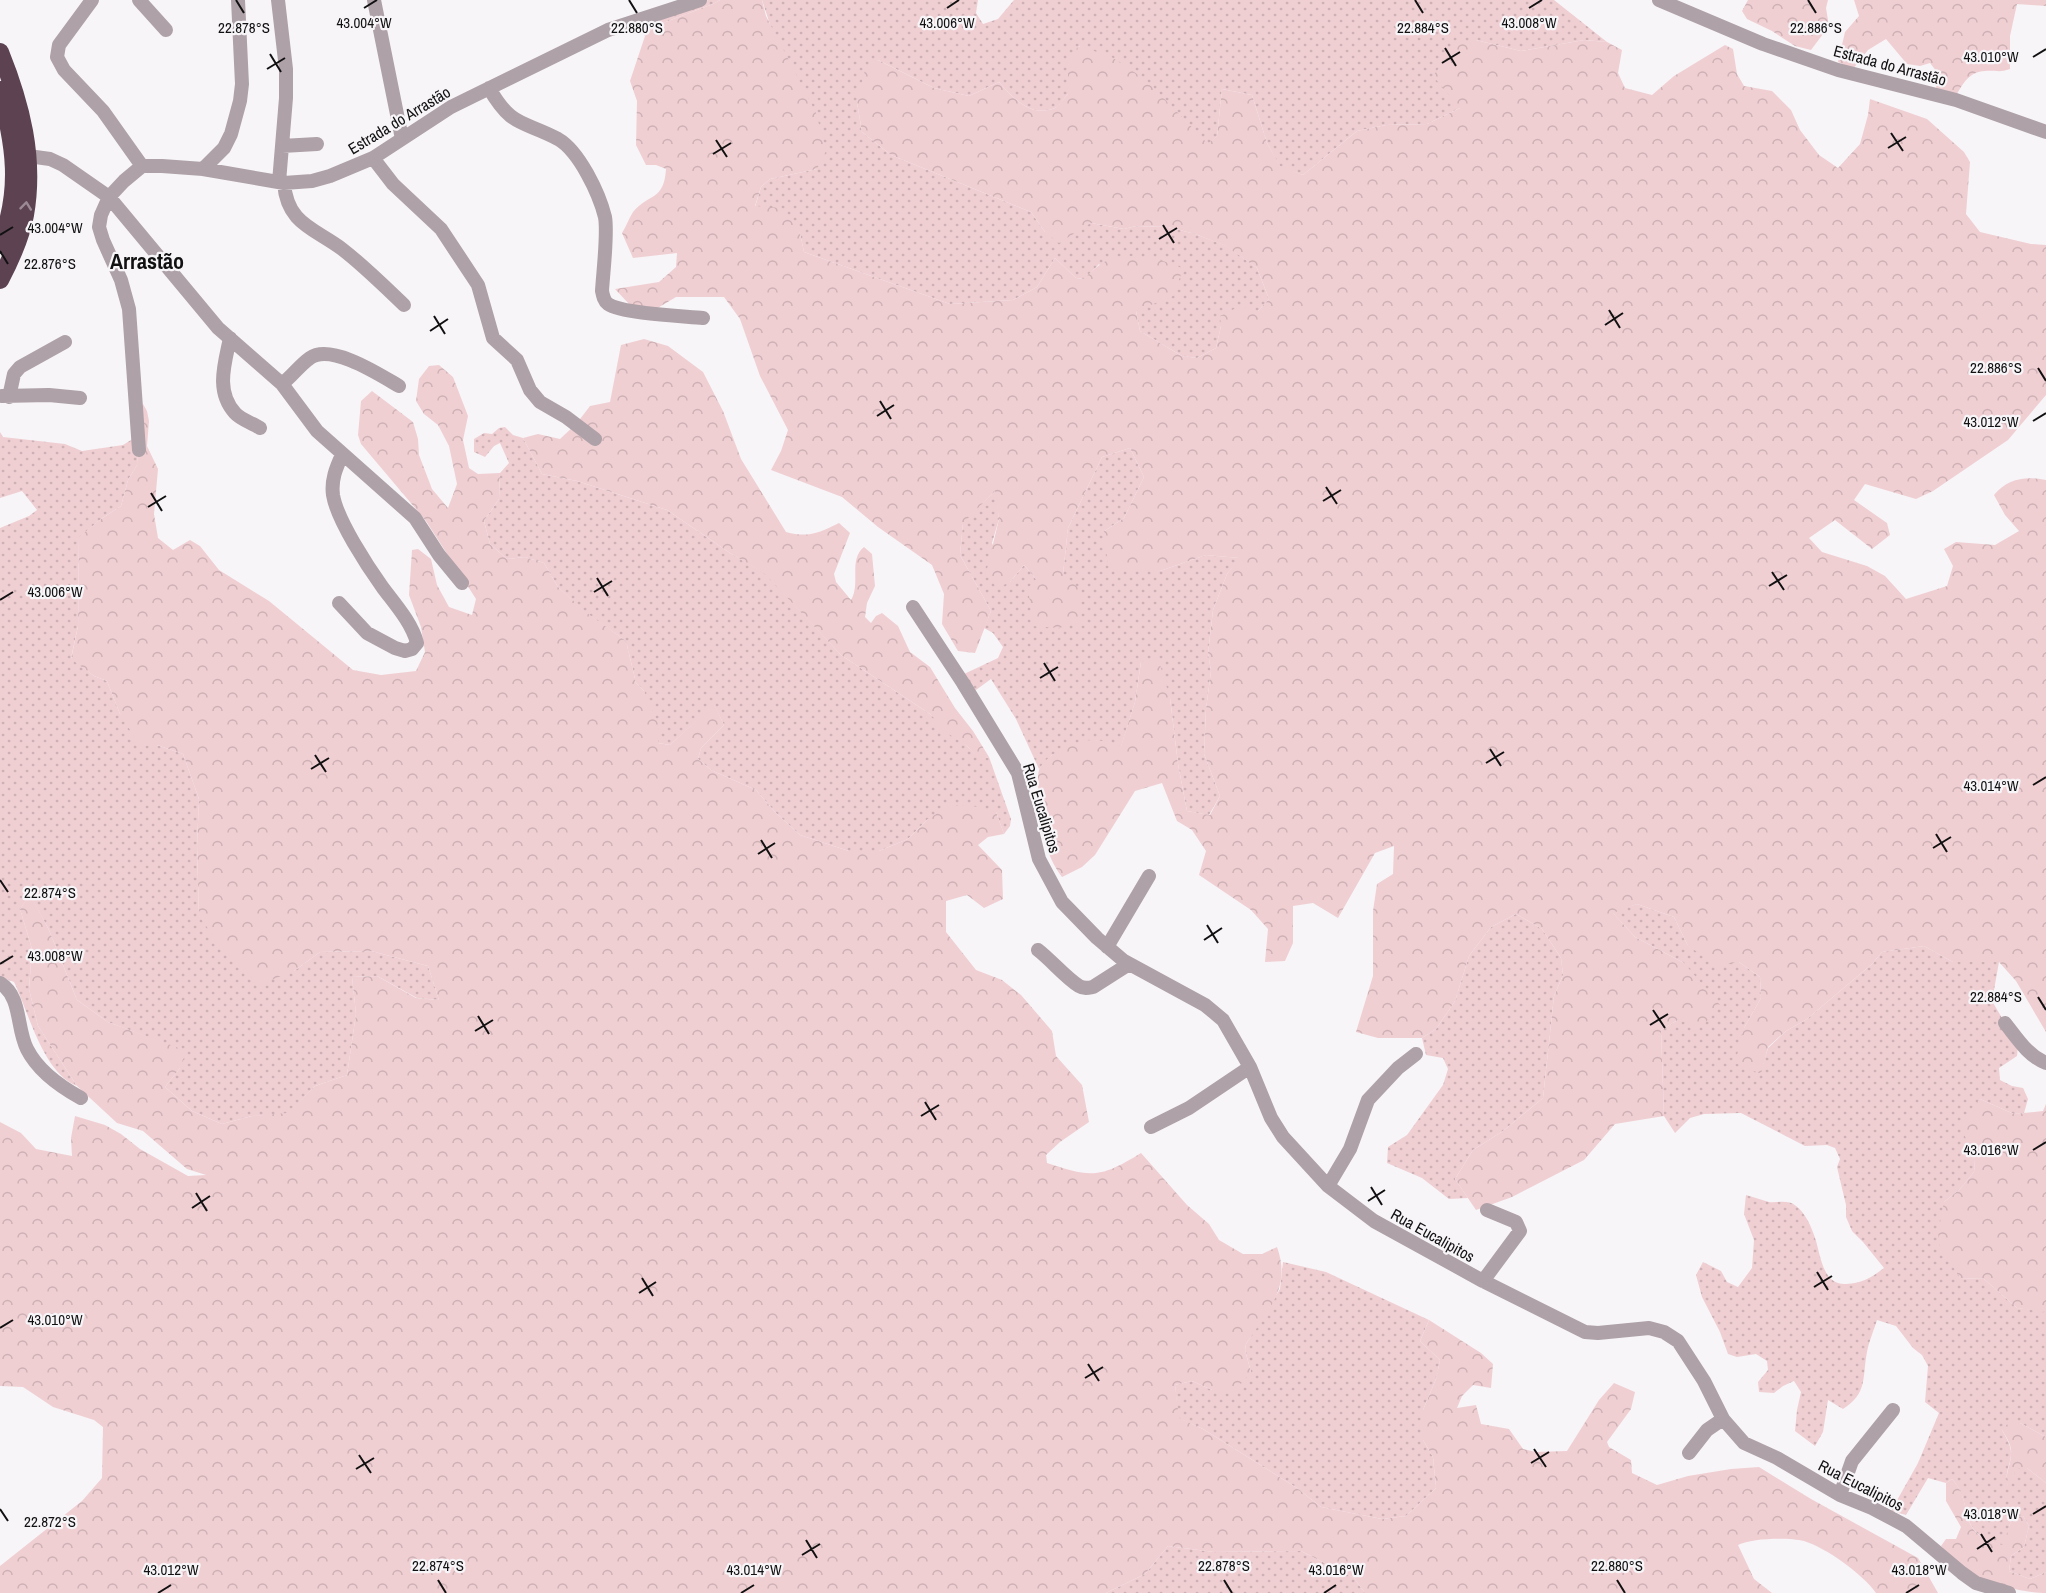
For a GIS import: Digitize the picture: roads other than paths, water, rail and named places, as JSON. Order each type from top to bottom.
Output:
[{"type":"highway","points":[[0,52],[23,120],[28,156],[25,217],[0,280]]},
{"type":"highway","points":[[0,90],[10,126],[15,158],[14,190],[0,245]]},
{"type":"street","points":[[92,0],[59,45],[57,57],[64,70],[103,111],[142,166],[109,197],[101,215],[99,227],[121,280],[129,309],[140,450]]},
{"type":"street","points":[[139,0],[166,30]]},
{"type":"street","points":[[203,169],[224,148],[231,134],[240,101],[242,84],[238,0]]},
{"type":"street","points":[[278,0],[286,69],[281,182],[288,204],[310,230],[342,249],[404,304]]},
{"type":"street","points":[[374,0],[402,139]]},
{"type":"street","name":"Estrada do Arrastão","points":[[142,166],[203,169],[281,182],[312,181],[330,176],[373,158],[444,111],[608,30],[700,0]]},
{"type":"street","name":"Estrada do Arrastão","points":[[1659,0],[1763,44],[1838,70],[1956,100],[2046,132]]},
{"type":"street","points":[[489,88],[497,102],[517,122],[558,140],[572,149],[588,177],[605,218],[602,291],[609,304],[630,310],[703,318]]},
{"type":"street","points":[[282,146],[317,144]]},
{"type":"street","points":[[28,156],[50,159],[63,165],[109,197],[218,328],[282,384],[317,431],[415,518],[439,555],[462,583]]},
{"type":"street","points":[[373,158],[393,184],[441,229],[478,285],[493,338],[517,360],[530,390],[540,402],[566,417],[595,439]]},
{"type":"street","points":[[230,338],[222,380],[226,400],[236,414],[260,428]]},
{"type":"street","points":[[65,342],[20,367],[14,374],[5,397],[49,395],[80,398]]},
{"type":"street","points":[[282,384],[311,357],[334,354],[351,360],[399,386]]},
{"type":"street","points":[[339,603],[367,633],[395,648],[405,651],[412,649],[417,643],[411,629],[367,562],[337,510],[333,495],[333,482],[336,467],[342,455]]},
{"type":"street","name":"Rua Eucalipitos","points":[[913,607],[1018,773],[1039,859],[1062,902],[1107,947],[1129,964],[1205,1005],[1223,1020],[1250,1066],[1271,1118],[1283,1137],[1328,1186],[1374,1221],[1483,1281],[1585,1332],[1605,1333],[1649,1328],[1664,1332],[1678,1341],[1704,1381],[1723,1419],[1744,1443],[1777,1458],[1840,1495],[1872,1508],[1906,1526],[1976,1583],[2009,1593]]},
{"type":"street","points":[[1107,947],[1149,876]]},
{"type":"street","points":[[1038,950],[1080,986],[1087,988],[1093,987],[1129,964]]},
{"type":"street","points":[[0,983],[9,989],[14,997],[28,1052],[62,1087],[81,1098]]},
{"type":"street","points":[[2005,1023],[2025,1048],[2046,1063]]},
{"type":"street","points":[[1328,1186],[1350,1149],[1368,1100],[1398,1068],[1416,1054]]},
{"type":"street","points":[[1151,1127],[1189,1108],[1250,1066]]},
{"type":"street","points":[[1483,1281],[1520,1231],[1516,1222],[1487,1210]]},
{"type":"street","points":[[1840,1495],[1852,1461],[1893,1410]]},
{"type":"street","points":[[1689,1453],[1707,1430],[1723,1419]]},
{"type":"district","name":"Arrastão","points":[[147,261]]}]
